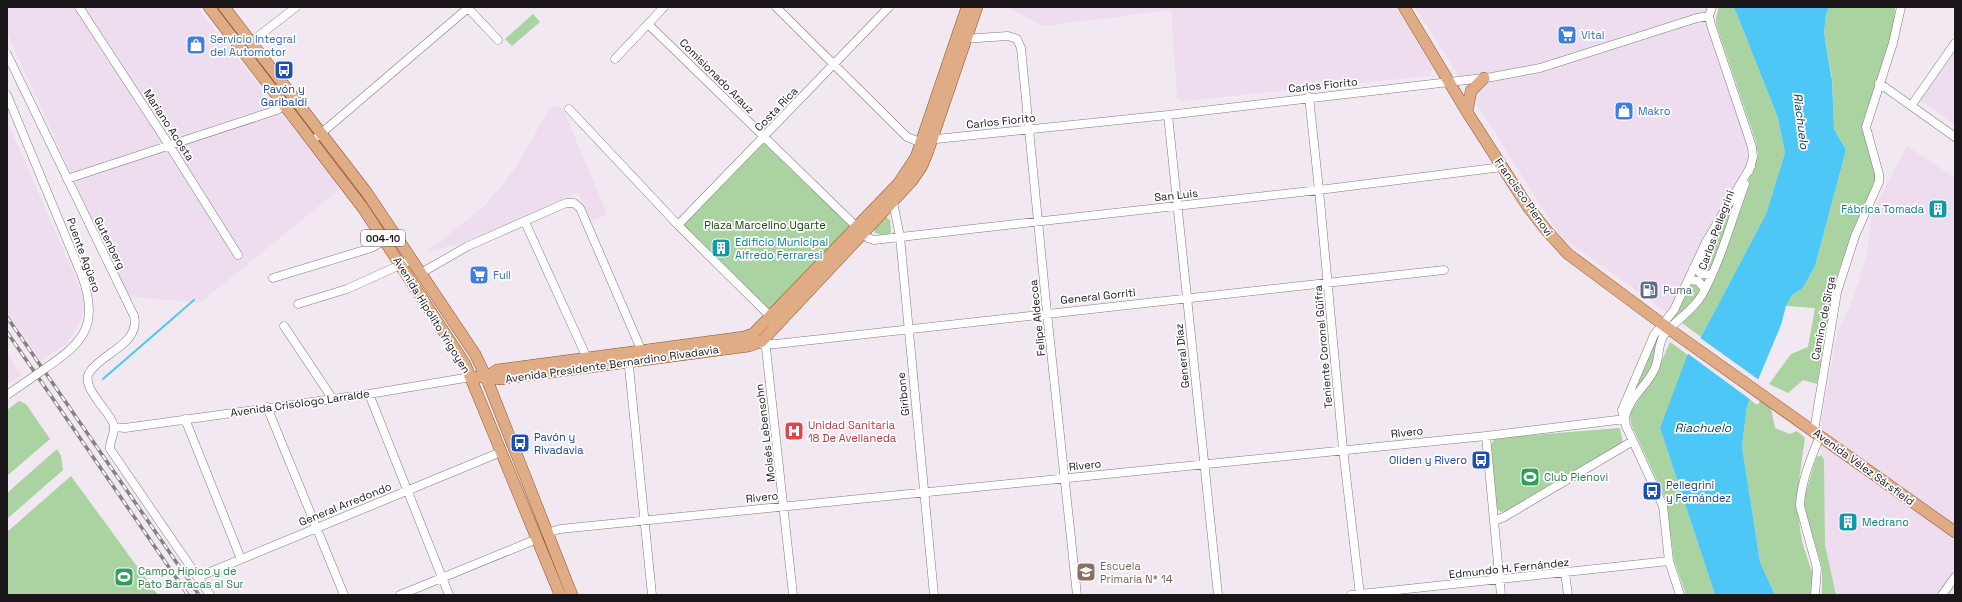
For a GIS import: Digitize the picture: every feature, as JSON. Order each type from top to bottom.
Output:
[{"type":"main road","name":"Avenida Hipólito Yrigoyen","points":[[210,7],[363,208],[384,240],[406,262],[421,273],[475,354],[486,377],[572,595]]},
{"type":"main road","name":"Avenida Hipólito Yrigoyen","points":[[224,7],[376,206],[406,262],[463,360],[560,595]]},
{"type":"main road","name":"Avenida Presidente Bernardino Rivadavia","points":[[962,39],[966,7]]},
{"type":"main road","name":"Avenida Presidente Bernardino Rivadavia","points":[[643,355],[749,336],[758,330],[860,230],[893,202],[917,174],[927,140],[962,39],[977,7]]},
{"type":"main road","name":"Francisco Pienovi","points":[[1404,7],[1467,112],[1537,218],[1568,254],[1691,344]]},
{"type":"main road","points":[[1467,112],[1472,91],[1484,78]]},
{"type":"main road","name":"Avenida Presidente Bernardino Rivadavia","points":[[486,377],[501,379],[628,357],[762,342],[860,230],[911,167],[927,140]]},
{"type":"main road","name":"Avenida Vélez Sársfield","points":[[1691,344],[1955,532]]},
{"type":"main road","name":"Avenida Presidente Bernardino Rivadavia","points":[[486,377],[497,370],[587,358],[628,357]]},
{"type":"main road","name":"Avenida Crisólogo Larralde","points":[[471,378],[486,377]]},
{"type":"street","name":"Mariano Acosta","points":[[79,7],[169,145],[238,255]]},
{"type":"street","points":[[251,42],[296,7]]},
{"type":"street","points":[[615,59],[664,7]]},
{"type":"street","points":[[776,7],[907,137],[912,140],[927,140]]},
{"type":"street","name":"Costa Rica","points":[[678,225],[889,7]]},
{"type":"street","points":[[1709,16],[1712,7]]},
{"type":"street","name":"Camino de Sirga","points":[[1816,595],[1817,568],[1800,506],[1800,499],[1817,433],[1837,292],[1856,236],[1879,182],[1879,174],[1866,127],[1893,43],[1901,7]]},
{"type":"street","points":[[312,142],[468,8],[498,40]]},
{"type":"street","name":"Carlos Fiorito","points":[[927,140],[1168,115],[1309,97],[1450,83],[1484,78],[1540,68],[1691,20],[1709,16]]},
{"type":"street","name":"Carlos Pellegrini","points":[[1680,595],[1669,561],[1663,506],[1633,441],[1622,410],[1654,335],[1693,308],[1705,289],[1753,157],[1752,148],[1710,25],[1709,16]]},
{"type":"street","name":"Comisionado Arauz","points":[[648,24],[860,230]]},
{"type":"street","name":"Felipe Aldecoa","points":[[962,39],[1008,36],[1017,39],[1021,48],[1028,129],[1039,221],[1047,313],[1077,595]]},
{"type":"street","points":[[1911,106],[1955,42]]},
{"type":"street","name":"Gutenberg","points":[[7,54],[136,322],[131,336],[93,368],[88,378],[89,386],[113,422],[114,427]]},
{"type":"street","points":[[1879,83],[1955,137]]},
{"type":"street","name":"Puente Agüero","points":[[7,95],[86,288],[90,312],[82,336],[65,355],[7,395]]},
{"type":"street","name":"Teniente Coronel Güifra","points":[[1309,97],[1343,450],[1360,594]]},
{"type":"street","points":[[67,179],[277,110],[294,98]]},
{"type":"street","points":[[569,109],[678,225],[771,317]]},
{"type":"street","name":"General Díaz","points":[[1168,115],[1218,595]]},
{"type":"street","name":"Carlos Pellegrini","points":[[1625,419],[1628,407],[1657,365],[1666,327],[1706,242],[1751,166]]},
{"type":"street","name":"San Luis","points":[[860,230],[868,238],[874,240],[1319,190],[1502,167]]},
{"type":"street","name":"Giribone","points":[[891,191],[900,237],[907,329],[934,595]]},
{"type":"street","points":[[421,273],[468,246],[566,203],[574,203],[580,208],[643,355]]},
{"type":"street","points":[[525,222],[587,358]]},
{"type":"street","points":[[273,278],[371,248],[384,240]]},
{"type":"street","points":[[298,304],[347,289],[406,262]]},
{"type":"street","points":[[1694,267],[1701,274],[1711,275]]},
{"type":"street","name":"General Gorriti","points":[[762,342],[907,329],[1328,284],[1444,270]]},
{"type":"street","points":[[1688,280],[1698,280],[1705,289]]},
{"type":"street","name":"Moisés Lebensohn","points":[[771,317],[762,342],[784,506],[793,595]]},
{"type":"street","points":[[284,326],[332,398]]},
{"type":"street","points":[[628,357],[652,595]]},
{"type":"street","points":[[1641,366],[1643,372],[1646,374],[1653,372]]},
{"type":"street","name":"Avenida Crisólogo Larralde","points":[[114,427],[125,428],[267,407],[369,394],[471,378]]},
{"type":"street","points":[[369,394],[449,595]]},
{"type":"street","points":[[267,407],[344,595]]},
{"type":"street","points":[[185,419],[241,559]]},
{"type":"street","name":"Rivero","points":[[548,533],[560,529],[644,520],[1486,436],[1625,419]]},
{"type":"street","points":[[114,427],[114,433],[109,443],[110,449],[210,595]]},
{"type":"street","points":[[1486,436],[1501,595]]},
{"type":"street","points":[[1494,521],[1504,517],[1633,441]]},
{"type":"street","name":"General Arredondo","points":[[198,577],[501,452]]},
{"type":"street","points":[[400,595],[537,539]]},
{"type":"street","name":"Edmundo H. Fernández","points":[[1351,595],[1669,561]]},
{"type":"street","points":[[1565,573],[1568,595]]},
{"type":"street","points":[[1942,595],[1955,577]]},
{"type":"shaded area","points":[[7,7],[197,7],[341,188],[200,303],[127,296],[7,33]]},
{"type":"shaded area","points":[[1007,7],[1396,7],[1433,68],[1429,76],[1183,101],[1177,98],[1171,10],[1043,26]]},
{"type":"shaded area","points":[[1415,7],[1716,7],[1713,20],[1755,158],[1699,303],[1682,323],[1561,237]]},
{"type":"shaded area","points":[[1955,52],[1955,125],[1920,100]]},
{"type":"shaded area","points":[[555,106],[563,109],[607,214],[591,221],[578,193],[459,244],[427,252],[484,206],[505,182],[521,159],[550,107]]},
{"type":"shaded area","points":[[7,121],[83,295],[84,306],[79,325],[68,342],[41,361],[7,312]]},
{"type":"shaded area","points":[[1907,146],[1955,178],[1955,595],[1836,595],[1825,545],[1824,461],[1821,455],[1822,417],[1837,334],[1853,299],[1867,256],[1872,212]]},
{"type":"shaded area","points":[[7,354],[21,375],[7,384]]},
{"type":"green space","points":[[1719,7],[1734,7],[1778,118],[1785,153],[1766,214],[1701,337],[1682,323],[1701,303],[1714,273],[1758,155],[1756,142],[1716,24]]},
{"type":"green space","points":[[1829,7],[1895,7],[1894,27],[1862,125],[1876,178],[1852,233],[1838,273],[1817,384],[1803,380],[1788,393],[1769,384],[1791,354],[1808,347],[1815,308],[1786,306],[1792,295],[1803,288],[1815,266],[1846,150],[1834,129],[1832,77],[1824,33],[1826,15]]},
{"type":"green space","points":[[533,14],[540,22],[512,46],[505,39]]},
{"type":"green space","name":"Plaza Marcelino Ugarte","points":[[763,137],[856,227],[771,317],[678,225]]},
{"type":"green space","points":[[1751,166],[1705,289],[1669,329],[1659,355],[1623,414],[1652,340],[1671,314]]},
{"type":"green space","points":[[886,217],[890,220],[891,232],[883,235],[875,233],[874,229],[882,218]]},
{"type":"green space","points":[[1670,342],[1688,355],[1660,428],[1715,595],[1686,595],[1674,560],[1666,500],[1631,424],[1630,413],[1656,374]]},
{"type":"green space","points":[[1749,399],[1757,405],[1761,400],[1771,408],[1775,428],[1790,434],[1797,431],[1805,438],[1796,501],[1802,542],[1813,575],[1813,595],[1775,595],[1760,562],[1742,446]]},
{"type":"green space","points":[[19,401],[26,404],[50,439],[7,476],[7,410]]},
{"type":"green space","name":"Club Pienovi","points":[[1620,428],[1623,443],[1507,511],[1501,512],[1497,509],[1491,445],[1495,438]]},
{"type":"green space","points":[[57,449],[61,456],[63,470],[7,519],[7,493]]},
{"type":"green space","points":[[1821,455],[1824,460],[1825,545],[1836,595],[1822,595],[1822,567],[1804,507],[1804,499],[1816,458]]},
{"type":"green space","points":[[71,476],[158,595],[7,595],[7,532]]},
{"type":"water","name":"Riachuelo","points":[[1734,7],[1829,7],[1826,15],[1824,33],[1832,80],[1834,129],[1846,150],[1815,266],[1803,288],[1792,295],[1786,306],[1781,325],[1747,406],[1742,446],[1760,562],[1775,595],[1715,595],[1660,428],[1687,356],[1701,337],[1766,214],[1785,153],[1778,118]]},
{"type":"pier","points":[[1699,337],[1759,380],[1751,400],[1687,353]]},
{"type":"waterway","points":[[103,379],[194,300]]},
{"type":"railway","points":[[7,317],[199,595]]},
{"type":"railway","points":[[7,332],[188,595]]},
{"type":"place","name":"Vital","points":[[1567,35]]},
{"type":"place","name":"Servicio Integral del Automotor","points":[[196,45]]},
{"type":"place","name":"Pavón y Garibaldi","points":[[284,70]]},
{"type":"place","name":"Makro","points":[[1624,111]]},
{"type":"place","name":"Fábrica Tomada","points":[[1938,209]]},
{"type":"place","name":"Edificio Municipal Alfredo Ferraresi","points":[[721,248]]},
{"type":"place","name":"Full","points":[[479,275]]},
{"type":"place","name":"Puma","points":[[1649,290]]},
{"type":"place","name":"Unidad Sanitaria 18 De Avellaneda","points":[[794,431]]},
{"type":"place","name":"Pavón y Rivadavia","points":[[520,443]]},
{"type":"place","name":"Oliden y Rivero","points":[[1481,460]]},
{"type":"place","name":"Club Pienovi","points":[[1530,477]]},
{"type":"place","name":"Pellegrini y Fernández","points":[[1652,491]]},
{"type":"place","name":"Medrano","points":[[1848,522]]},
{"type":"place","name":"Escuela Primaria N* 14","points":[[1086,572]]},
{"type":"place","name":"Campo Hípico y de Pato Barracas al Sur","points":[[124,577]]}]
